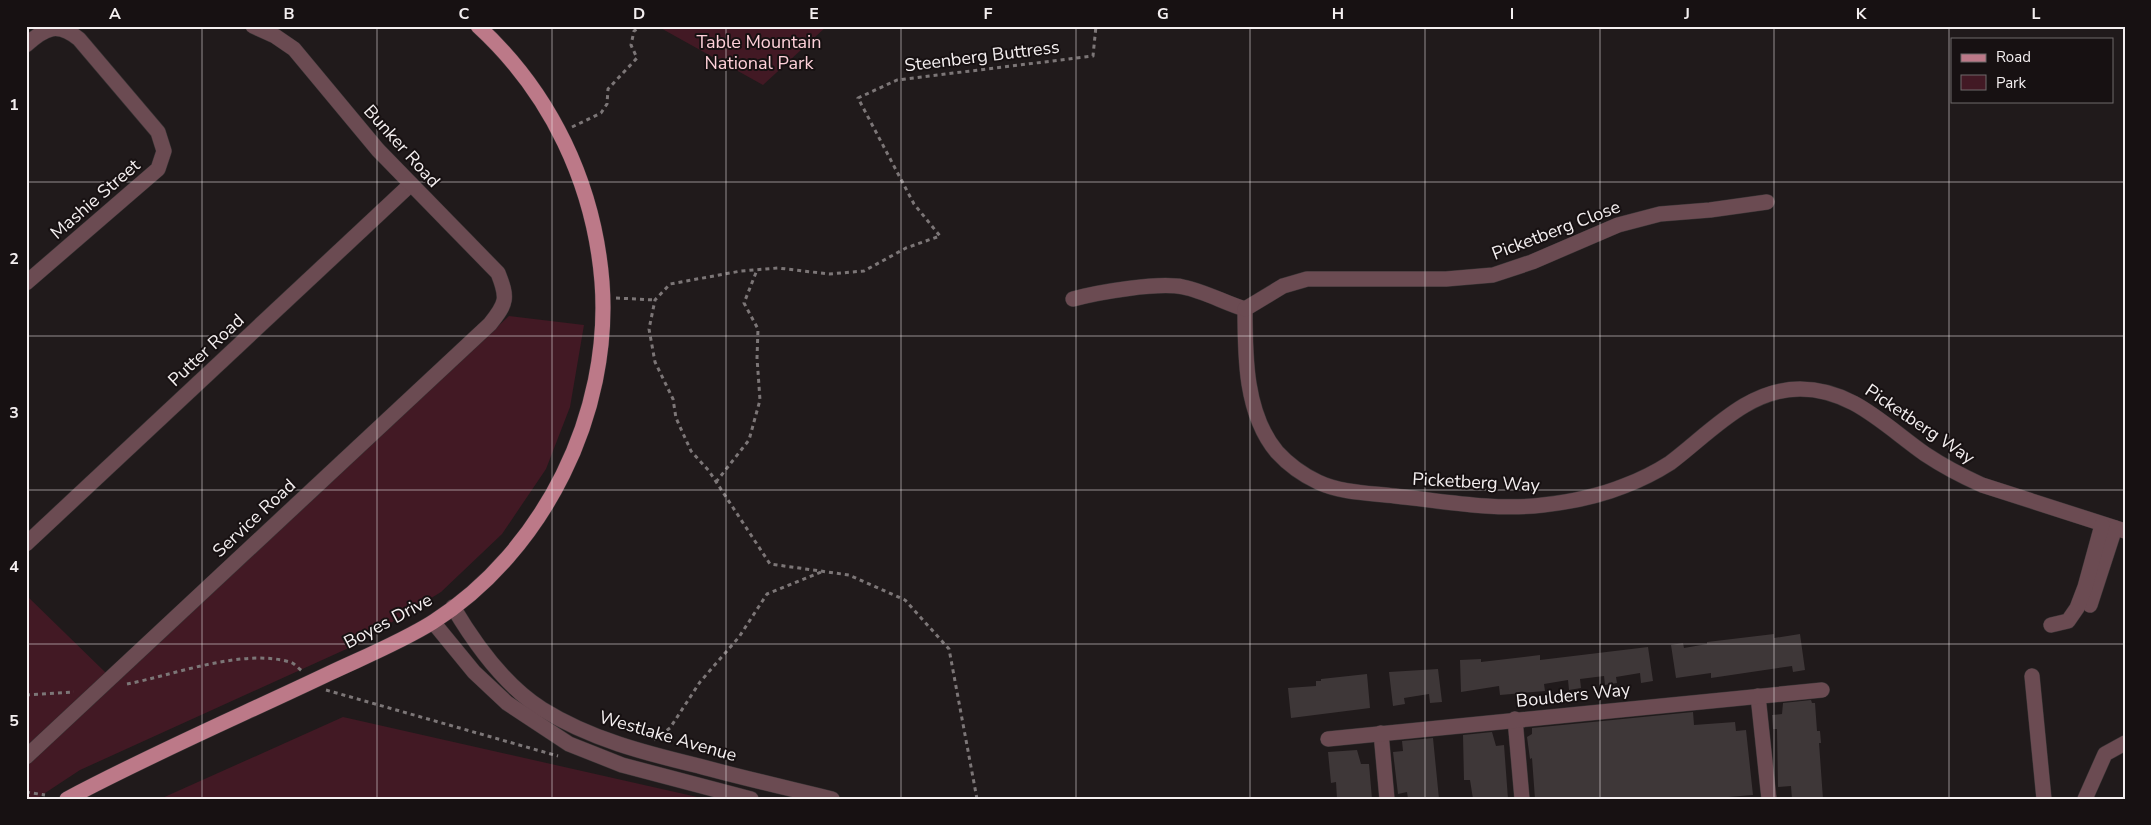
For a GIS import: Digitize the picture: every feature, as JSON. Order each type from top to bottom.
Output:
[{"type":"main road","name":"Boyes Drive","points":[[67,799],[119,771],[320,678],[433,622],[476,589],[522,539],[543,510],[561,478],[574,452],[592,396],[600,356],[603,313],[600,254],[586,193],[560,132],[527,77],[478,26]]},
{"type":"street","name":"Bunker Road","points":[[253,26],[275,36],[294,49],[378,150],[498,273],[506,294],[505,304]]},
{"type":"street","points":[[26,45],[36,36],[55,28]]},
{"type":"street","name":"Mashie Street","points":[[26,283],[158,169],[164,151],[158,132],[79,39],[67,29],[55,28]]},
{"type":"street","name":"Putter Road","points":[[26,544],[410,184]]},
{"type":"street","name":"Picketberg Close","points":[[1245,309],[1283,286],[1307,279],[1446,279],[1493,275],[1532,262],[1618,224],[1660,214],[1710,210],[1766,202]]},
{"type":"street","points":[[1073,299],[1093,294],[1163,285],[1184,287],[1245,309]]},
{"type":"street","name":"Service Road","points":[[26,757],[483,331],[505,304]]},
{"type":"street","name":"Picketberg Way","points":[[1245,309],[1245,350],[1250,385],[1262,427],[1277,452],[1301,473],[1319,483],[1345,490],[1503,506],[1542,506],[1577,500],[1623,487],[1649,475],[1668,464],[1738,409],[1754,399],[1786,390],[1813,389],[1838,395],[1859,404],[1924,453],[1960,475],[2114,528]]},
{"type":"street","points":[[2090,605],[2114,528]]},
{"type":"street","points":[[2051,625],[2068,621],[2077,608],[2114,528]]},
{"type":"street","name":"Westlake Avenue","points":[[453,607],[490,661],[541,708],[604,740],[640,751],[832,799]]},
{"type":"street","points":[[433,622],[474,672],[507,703],[569,744],[622,765],[751,799]]},
{"type":"street","points":[[2032,676],[2044,799]]},
{"type":"street","name":"Boulders Way","points":[[1328,739],[1822,690]]},
{"type":"street","points":[[1758,696],[1769,799]]},
{"type":"street","points":[[1515,719],[1522,799]]},
{"type":"street","points":[[1381,733],[1387,799]]},
{"type":"street","points":[[2085,799],[2106,754],[2125,744]]},
{"type":"path","points":[[572,128],[601,113],[607,104],[608,89],[637,58],[631,45],[634,31],[642,26]]},
{"type":"path","name":"Steenberg Buttress","points":[[757,270],[778,268],[830,274],[864,271],[906,248],[940,236],[914,204],[858,98],[897,80],[1093,56],[1096,26]]},
{"type":"path","points":[[757,270],[670,284],[655,300],[649,330],[655,362],[673,399],[676,418],[691,451],[716,482],[770,564],[849,575],[905,600],[949,649],[977,799]]},
{"type":"path","points":[[716,482],[749,440],[760,400],[757,358],[758,329],[744,303],[757,270]]},
{"type":"path","points":[[616,298],[655,300]]},
{"type":"path","points":[[640,751],[670,728],[700,682],[739,637],[767,594],[822,572]]},
{"type":"path","points":[[125,684],[197,666],[250,658],[291,662],[302,672]]},
{"type":"path","points":[[323,689],[562,757]]},
{"type":"path","points":[[26,695],[97,690]]},
{"type":"path","points":[[26,792],[45,795]]},
{"type":"green space","name":"Table Mountain National Park","points":[[657,26],[827,26],[763,85]]},
{"type":"green space","points":[[509,316],[584,325],[570,407],[546,469],[502,534],[441,592],[353,646],[80,770],[36,799],[26,799],[26,765]]},
{"type":"green space","points":[[26,595],[106,673],[26,747]]},
{"type":"green space","points":[[343,717],[706,799],[160,799]]},
{"type":"building","points":[[1774,634],[1774,638],[1800,634],[1805,670],[1793,672],[1792,666],[1711,678],[1711,673],[1676,678],[1671,645],[1683,643],[1684,648],[1707,644],[1707,642]]},
{"type":"building","points":[[1648,647],[1653,681],[1641,683],[1640,673],[1616,677],[1617,683],[1605,685],[1604,676],[1580,679],[1581,688],[1569,690],[1568,680],[1544,684],[1545,691],[1500,695],[1499,686],[1461,692],[1460,660],[1481,659],[1481,662],[1540,655],[1540,660]]},
{"type":"building","points":[[1438,669],[1442,702],[1430,703],[1429,694],[1404,698],[1405,704],[1393,706],[1389,672]]},
{"type":"building","points":[[1367,674],[1370,708],[1291,718],[1288,688],[1316,686],[1316,681],[1321,681],[1321,679]]},
{"type":"building","points":[[1811,700],[1812,703],[1815,703],[1817,731],[1820,731],[1821,743],[1819,743],[1823,799],[1792,799],[1791,786],[1778,787],[1777,729],[1773,729],[1772,715],[1782,714],[1783,703]]},
{"type":"building","points":[[1693,712],[1694,725],[1735,722],[1736,731],[1746,730],[1753,795],[1704,799],[1535,799],[1532,758],[1530,759],[1527,737],[1532,734],[1532,728]]},
{"type":"building","points":[[1492,732],[1496,746],[1504,745],[1508,799],[1473,799],[1470,780],[1464,780],[1463,735]]},
{"type":"building","points":[[1433,738],[1439,799],[1408,799],[1407,792],[1398,794],[1393,752],[1403,751],[1402,741]]},
{"type":"building","points":[[1357,750],[1361,764],[1369,764],[1372,799],[1337,799],[1336,782],[1331,783],[1328,752]]}]
